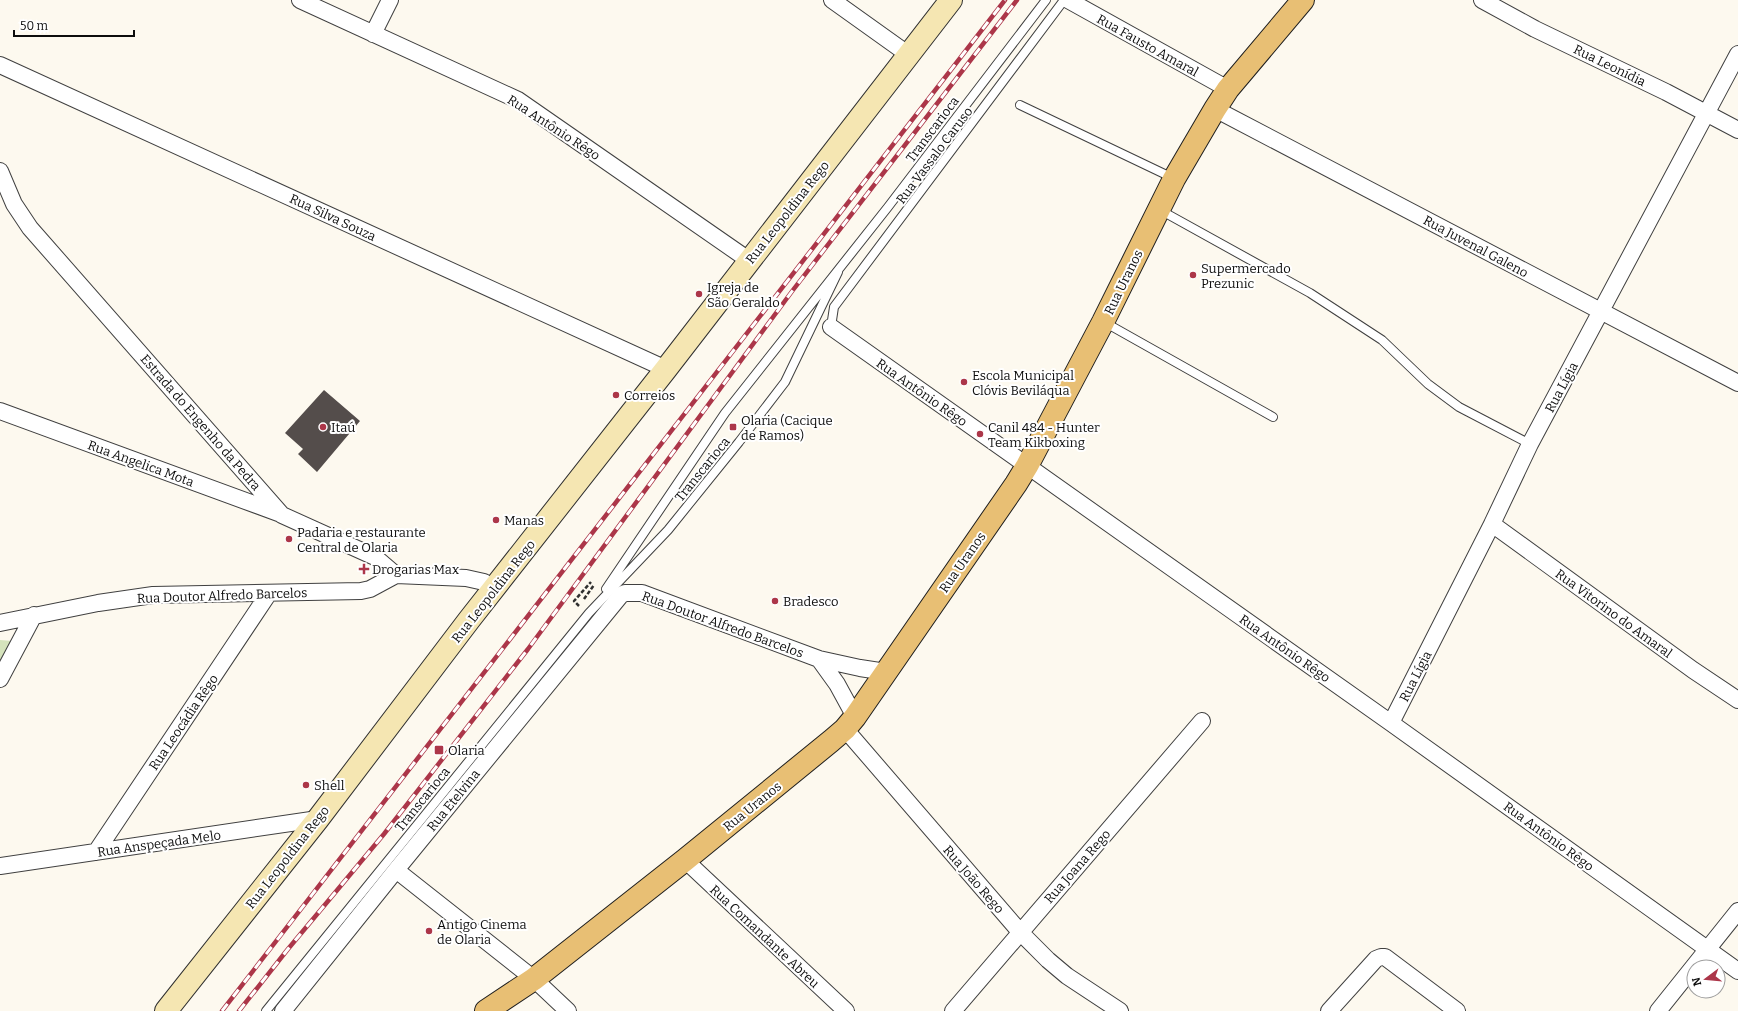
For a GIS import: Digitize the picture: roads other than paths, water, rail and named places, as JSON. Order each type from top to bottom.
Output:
[{"type":"main road","name":"Rua Leopoldina Rego","points":[[166,1011],[318,819],[494,589],[951,0]]},
{"type":"main road","name":"Rua Uranos","points":[[486,1011],[534,979],[685,860],[850,723],[1027,466],[1104,322],[1174,179],[1215,109],[1228,89],[1303,0]]},
{"type":"street","name":"Rua Antônio Rêgo","points":[[300,0],[518,100],[750,261]]},
{"type":"street","points":[[373,34],[390,0]]},
{"type":"street","points":[[832,0],[908,55]]},
{"type":"street","name":"Rua Fausto Amaral","points":[[1068,0],[1228,89]]},
{"type":"street","name":"Rua Leonídia","points":[[1482,0],[1535,29],[1666,92],[1738,130]]},
{"type":"street","name":"Rua Lígia","points":[[1391,723],[1492,524],[1530,444],[1738,54]]},
{"type":"street","name":"Rua Silva Souza","points":[[0,65],[666,369]]},
{"type":"street","name":"Rua Juvenal Galeno","points":[[1215,109],[1738,383]]},
{"type":"street","name":"Estrada do Engenho da Pedra","points":[[0,171],[14,204],[30,228],[282,515],[375,557],[396,575]]},
{"type":"street","name":"Rua Antônio Rêgo","points":[[831,327],[1391,723],[1738,971]]},
{"type":"street","name":"Rua Angelica Mota","points":[[0,411],[282,515]]},
{"type":"street","name":"Rua Vitorino do Amaral","points":[[1492,524],[1693,670],[1738,700]]},
{"type":"street","points":[[396,575],[466,578],[484,582],[494,589]]},
{"type":"street","name":"Rua Doutor Alfredo Barcelos","points":[[0,623],[98,603],[153,595],[361,591],[370,589],[396,575]]},
{"type":"street","name":"Rua Doutor Alfredo Barcelos","points":[[625,592],[642,593],[819,659],[886,672]]},
{"type":"street","name":"Rua Etelvina","points":[[283,1011],[616,599],[625,592]]},
{"type":"street","name":"Rua Leocádia Rêgo","points":[[96,852],[269,593]]},
{"type":"street","points":[[0,679],[34,615]]},
{"type":"street","name":"Rua Doutor Alfredo Barcelos","points":[[819,659],[837,684],[850,723]]},
{"type":"street","name":"Rua Joana Rego","points":[[953,1011],[1202,721]]},
{"type":"street","name":"Rua João Rego","points":[[850,723],[1021,932],[1048,960],[1067,976],[1120,1011]]},
{"type":"street","name":"Rua Anspeçada Melo","points":[[0,866],[318,819]]},
{"type":"street","name":"Rua Comandante Abreu","points":[[685,860],[846,1011]]},
{"type":"street","points":[[396,870],[534,979],[568,1011]]},
{"type":"street","points":[[1658,1011],[1738,911]]},
{"type":"street","points":[[1329,1011],[1376,959],[1381,957],[1385,957],[1457,1011]]},
{"type":"lane","name":"Transcarioca","points":[[597,604],[725,413],[838,272],[1046,0]]},
{"type":"lane","name":"Rua Vassalo Caruso","points":[[831,327],[834,307],[1064,0]]},
{"type":"lane","points":[[1020,105],[1174,179]]},
{"type":"lane","points":[[1159,209],[1310,293],[1382,340],[1428,384],[1459,407],[1530,444]]},
{"type":"lane","name":"Transcarioca","points":[[266,1011],[597,604],[668,530],[785,382],[838,272]]},
{"type":"lane","points":[[1104,322],[1273,417]]},
{"type":"railway","points":[[222,1011],[1005,0]]},
{"type":"railway","points":[[239,1011],[288,949],[384,834],[528,649],[793,290],[1017,0]]},
{"type":"place","name":"Supermercado Prezunic","points":[[1193,275]]},
{"type":"place","name":"Igreja de São Geraldo","points":[[699,294]]},
{"type":"place","name":"Escola Municipal Clóvis Beviláqua","points":[[964,382]]},
{"type":"place","name":"Correios","points":[[616,395]]},
{"type":"place","name":"Itaú","points":[[323,427]]},
{"type":"place","name":"Olaria (Cacique de Ramos)","points":[[733,427]]},
{"type":"place","name":"Canil 484 - Hunter Team Kikboxing","points":[[980,434]]},
{"type":"place","name":"Manas","points":[[496,520]]},
{"type":"place","name":"Padaria e restaurante Central de Olaria","points":[[289,539]]},
{"type":"place","name":"Drogarias Max","points":[[364,569]]},
{"type":"place","name":"Bradesco","points":[[775,601]]},
{"type":"place","name":"Olaria","points":[[439,750]]},
{"type":"place","name":"Shell","points":[[306,785]]},
{"type":"place","name":"Antigo Cinema de Olaria","points":[[429,931]]}]
